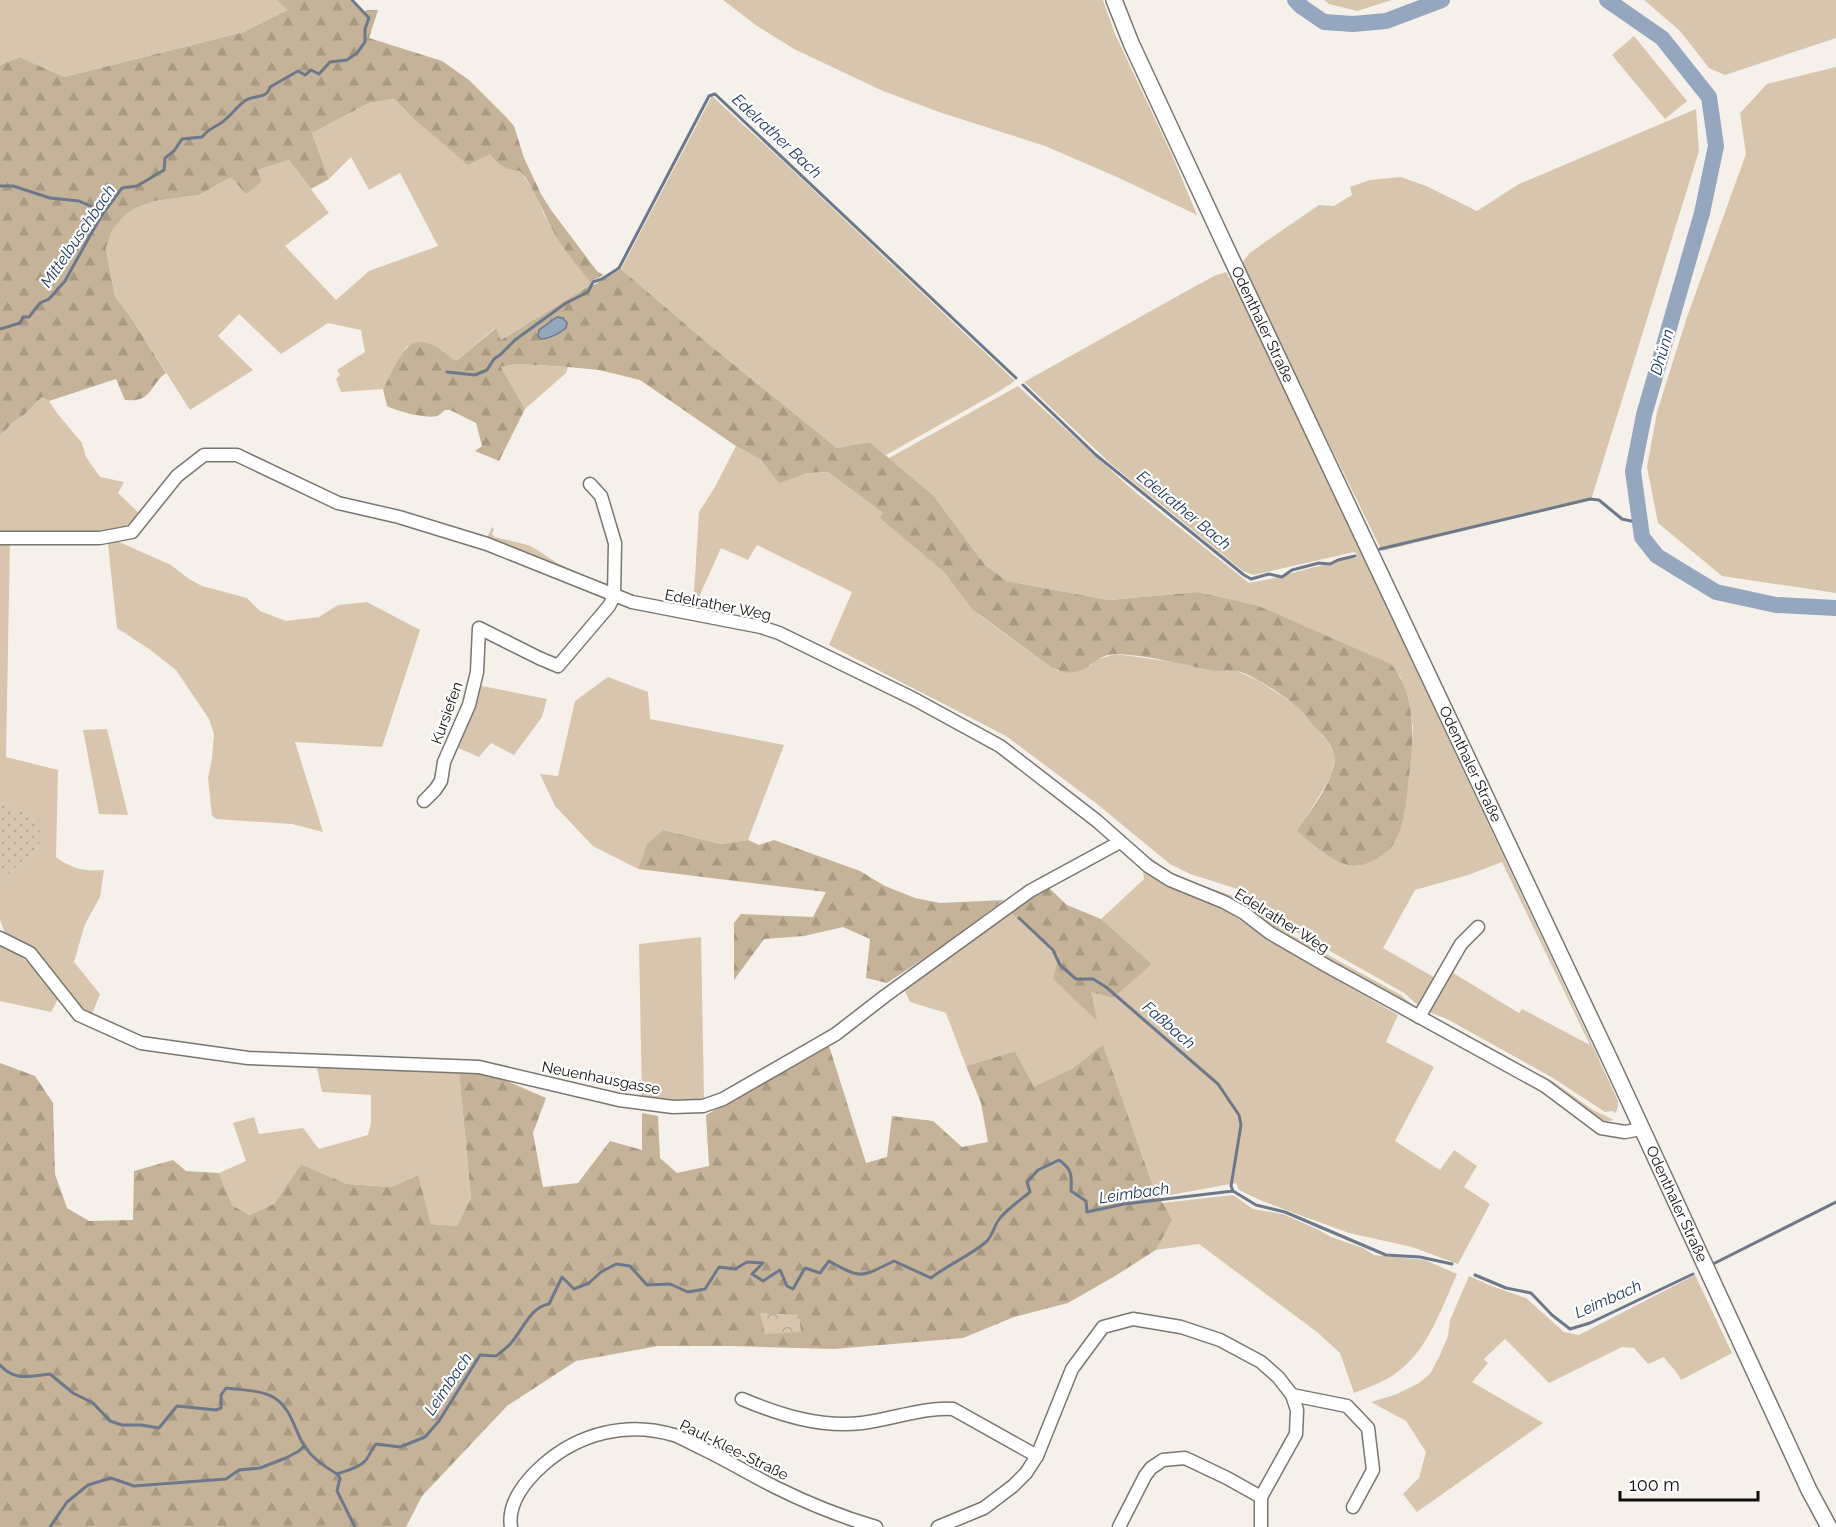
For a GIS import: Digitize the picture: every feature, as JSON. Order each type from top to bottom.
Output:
[{"type":"main road","name":"Odenthaler Straße","points":[[1114,0],[1131,43],[1229,253],[1597,1032],[1809,1490],[1829,1527]]},
{"type":"street","name":"Edelrather Weg","points":[[0,538],[100,538],[132,532],[177,476],[204,454],[237,455],[338,503],[399,517],[487,544],[614,596],[648,606],[761,627],[789,638],[914,699],[1000,746],[1097,821],[1148,866],[1170,880],[1224,902],[1280,939],[1545,1086],[1601,1128],[1625,1132],[1641,1129]]},
{"type":"street","points":[[590,484],[601,496],[615,543],[614,596]]},
{"type":"street","name":"Kursiefen","points":[[424,801],[441,781],[444,762],[469,705],[477,672],[479,628],[558,666],[609,606],[614,596]]},
{"type":"street","name":"Neuenhausgasse","points":[[0,938],[30,953],[79,1015],[141,1043],[248,1058],[479,1067],[619,1100],[673,1107],[703,1106],[723,1099],[836,1034],[1030,891],[1120,842]]},
{"type":"street","points":[[1419,1017],[1461,944],[1478,927]]},
{"type":"street","points":[[938,1527],[984,1508],[1014,1486],[1037,1456],[1072,1369],[1103,1327],[1133,1319],[1181,1327],[1220,1340],[1261,1362],[1278,1377],[1292,1395],[1297,1410],[1296,1434],[1261,1497],[1261,1527]]},
{"type":"street","points":[[1292,1395],[1347,1406],[1368,1428],[1373,1470],[1353,1508]]},
{"type":"street","points":[[742,1400],[803,1420],[827,1424],[864,1423],[939,1408],[953,1409],[1037,1456]]},
{"type":"street","name":"Paul-Klee-Straße","points":[[507,1526],[514,1503],[525,1482],[555,1455],[584,1438],[600,1433],[634,1429],[655,1430],[676,1436],[776,1488],[836,1514],[876,1527]]},
{"type":"street","points":[[1119,1527],[1145,1476],[1151,1468],[1163,1460],[1185,1458],[1261,1497]]},
{"type":"green space","points":[[0,0],[277,0],[289,10],[244,32],[64,77],[20,57],[0,65]]},
{"type":"green space","points":[[277,0],[350,0],[363,13],[367,10],[378,10],[369,38],[442,61],[469,80],[514,126],[524,158],[541,194],[597,271],[603,275],[590,282],[556,236],[534,192],[520,171],[503,166],[490,154],[468,165],[394,99],[369,103],[312,133],[329,179],[311,189],[289,160],[257,170],[262,181],[246,194],[231,177],[199,195],[155,201],[126,214],[112,230],[106,248],[115,297],[130,316],[166,373],[141,399],[125,400],[116,379],[49,401],[42,397],[0,434],[0,65],[20,57],[64,77],[244,32],[288,10]]},
{"type":"green space","points":[[723,0],[1103,0],[1115,34],[1172,155],[1197,215],[1045,146],[939,112],[883,91],[794,49],[757,26]]},
{"type":"green space","points":[[1324,0],[1392,0],[1357,11],[1329,4]]},
{"type":"green space","points":[[1644,0],[1836,0],[1836,38],[1725,75],[1709,68],[1680,31]]},
{"type":"green space","points":[[1634,36],[1687,101],[1665,119],[1612,55]]},
{"type":"green space","points":[[1836,67],[1836,593],[1722,576],[1658,523],[1647,467],[1657,412],[1687,317],[1746,154],[1740,113],[1767,84]]},
{"type":"green space","points":[[712,96],[1015,381],[886,455],[870,442],[837,448],[706,342],[621,269]]},
{"type":"green space","points":[[394,99],[414,119],[490,154],[520,171],[536,194],[553,231],[592,284],[501,340],[495,328],[456,361],[442,350],[407,346],[383,389],[341,392],[336,379],[340,375],[337,370],[365,352],[361,330],[328,323],[281,354],[239,314],[218,336],[253,370],[190,410],[130,316],[115,297],[106,247],[112,229],[126,214],[138,207],[155,201],[199,195],[231,177],[289,160],[329,213],[285,246],[336,300],[369,271],[438,246],[400,173],[369,190],[351,157],[329,179],[312,133],[369,103]]},
{"type":"green space","points":[[1696,109],[1699,151],[1591,500],[1382,551],[1244,271],[1242,265],[1244,260],[1265,242],[1319,205],[1334,206],[1352,195],[1350,187],[1370,180],[1401,177],[1426,186],[1477,211],[1519,184]]},
{"type":"green space","points":[[621,269],[706,342],[837,448],[870,442],[934,496],[985,565],[1007,581],[1109,600],[1198,592],[1256,605],[1391,664],[1406,692],[1412,722],[1410,769],[1404,814],[1400,830],[1392,846],[1388,851],[1367,863],[1353,866],[1326,855],[1297,831],[1315,805],[1332,773],[1334,755],[1328,742],[1300,709],[1266,685],[1242,672],[1211,671],[1175,662],[1118,654],[1108,655],[1073,672],[1052,668],[973,610],[945,573],[880,518],[883,513],[828,472],[808,473],[779,483],[761,460],[736,446],[640,380],[599,370],[568,367],[517,364],[501,367],[525,409],[499,461],[475,451],[482,446],[476,423],[450,410],[445,410],[432,417],[387,406],[383,389],[403,352],[410,345],[418,342],[428,343],[456,361],[496,328],[501,340],[592,284],[594,285]]},
{"type":"green space","points":[[1226,272],[1242,300],[1595,1051],[1618,1101],[1616,1113],[1605,1112],[1553,1078],[1449,1020],[1427,1011],[1450,971],[1519,1013],[1522,1009],[1590,1045],[1502,862],[1468,875],[1415,890],[1383,948],[1437,979],[1420,1007],[1404,993],[1284,925],[1244,891],[1190,874],[1170,864],[1097,804],[1006,736],[829,645],[852,592],[757,545],[748,560],[721,548],[698,599],[698,609],[693,608],[699,512],[736,446],[761,460],[779,482],[808,473],[828,472],[883,513],[881,518],[945,573],[979,615],[1058,671],[1091,665],[1095,660],[1116,654],[1174,662],[1213,671],[1237,671],[1259,681],[1296,705],[1328,742],[1335,755],[1332,775],[1298,831],[1326,854],[1359,866],[1404,815],[1413,728],[1409,701],[1400,676],[1256,605],[1198,592],[1109,600],[1007,581],[985,565],[934,496],[889,458],[1018,386],[1135,492],[1249,583],[1357,558],[1354,552],[1254,575],[1243,571],[1111,464],[1024,382],[1214,276]]},
{"type":"green space","points":[[517,364],[568,367],[566,373],[525,409],[501,367]]},
{"type":"green space","points":[[42,397],[49,401],[82,443],[86,457],[100,477],[124,482],[118,493],[141,515],[135,520],[117,530],[101,533],[0,531],[0,434]]},
{"type":"green space","points":[[492,527],[494,529],[492,534],[495,537],[528,545],[557,563],[604,584],[609,577],[612,578],[608,587],[487,538]]},
{"type":"green space","points":[[0,541],[10,541],[6,757],[58,770],[56,857],[78,868],[104,870],[100,897],[85,924],[74,962],[100,994],[92,1014],[86,1015],[33,954],[5,933],[0,920],[0,881],[39,847],[39,820],[0,802]]},
{"type":"green space","points":[[117,541],[171,565],[202,586],[247,598],[260,611],[286,621],[319,617],[338,605],[367,602],[420,630],[382,747],[295,742],[323,832],[292,824],[216,819],[212,816],[208,778],[214,734],[209,719],[176,670],[117,628],[108,544]]},
{"type":"green space","points":[[608,677],[648,692],[650,719],[784,745],[748,840],[721,844],[663,830],[647,845],[638,869],[593,846],[555,806],[540,774],[558,776],[575,701]]},
{"type":"green space","points":[[477,685],[547,699],[542,717],[514,755],[491,743],[479,757],[456,747]]},
{"type":"green space","points":[[107,729],[128,815],[99,814],[83,730]]},
{"type":"green space","points":[[0,802],[40,820],[39,847],[0,881]]},
{"type":"green space","points":[[663,830],[721,844],[748,840],[759,845],[774,840],[860,871],[885,886],[915,898],[940,903],[1004,900],[949,942],[887,983],[866,978],[870,939],[843,927],[804,936],[764,939],[734,980],[734,923],[741,914],[813,917],[826,892],[638,869],[647,844]]},
{"type":"green space","points":[[1151,858],[1185,878],[1245,901],[1248,898],[1286,932],[1401,995],[1418,1010],[1164,870]]},
{"type":"green space","points":[[1143,871],[1180,892],[1224,909],[1275,944],[1398,1015],[1386,1042],[1434,1067],[1395,1141],[1440,1170],[1454,1150],[1477,1166],[1464,1187],[1490,1204],[1458,1264],[1412,1247],[1349,1233],[1262,1201],[1239,1190],[1236,1183],[1159,1197],[1153,1186],[1103,1046],[1073,1068],[1034,1088],[1015,1051],[966,1066],[946,1013],[910,1002],[903,987],[1010,912],[1059,956],[1096,1020],[1090,992],[1152,964],[1101,919],[1144,879]]},
{"type":"green space","points":[[1047,886],[1067,905],[1101,919],[1152,964],[1113,998],[1091,992],[1097,1021],[1053,979],[1059,956],[1010,912]]},
{"type":"green space","points":[[701,937],[704,1099],[688,1103],[642,1100],[639,944]]},
{"type":"green space","points":[[0,943],[25,960],[59,997],[51,1012],[0,1001]]},
{"type":"green space","points":[[1103,1045],[1153,1186],[1172,1220],[1156,1250],[1068,1303],[1014,1317],[963,1338],[834,1349],[658,1346],[576,1361],[507,1406],[422,1496],[406,1527],[0,1527],[0,1063],[35,1076],[53,1103],[55,1174],[67,1208],[89,1221],[133,1220],[134,1171],[173,1160],[186,1171],[219,1173],[232,1205],[249,1215],[274,1204],[301,1164],[347,1184],[391,1187],[418,1175],[431,1224],[457,1226],[471,1198],[459,1071],[495,1076],[546,1098],[533,1133],[543,1187],[578,1183],[610,1141],[642,1150],[642,1113],[658,1116],[660,1158],[677,1173],[709,1166],[706,1115],[829,1046],[866,1163],[887,1157],[892,1116],[933,1121],[962,1147],[988,1142],[981,1103],[966,1066],[1015,1051],[1034,1087],[1073,1068]]},
{"type":"green space","points":[[375,1066],[459,1071],[471,1198],[457,1226],[431,1224],[417,1175],[391,1187],[347,1184],[301,1164],[274,1204],[249,1215],[232,1205],[219,1173],[246,1161],[233,1123],[254,1117],[259,1134],[303,1128],[319,1149],[368,1135],[371,1123],[371,1095],[322,1092],[317,1068]]},
{"type":"green space","points":[[1528,1068],[1554,1082],[1593,1110],[1614,1120],[1601,1122],[1526,1071]]},
{"type":"green space","points":[[1233,1195],[1253,1209],[1283,1214],[1331,1237],[1363,1248],[1374,1255],[1425,1260],[1457,1274],[1434,1326],[1410,1361],[1389,1377],[1354,1393],[1340,1353],[1317,1332],[1199,1244],[1156,1250],[1171,1220],[1162,1203]]},
{"type":"green space","points":[[1695,1275],[1732,1353],[1681,1380],[1664,1357],[1648,1364],[1634,1348],[1622,1347],[1549,1383],[1505,1339],[1484,1359],[1488,1363],[1472,1382],[1543,1423],[1417,1512],[1403,1494],[1419,1478],[1426,1452],[1406,1421],[1371,1402],[1397,1394],[1419,1383],[1430,1374],[1448,1336],[1450,1320],[1469,1276],[1526,1298],[1564,1332],[1579,1335]]},
{"type":"green space","points":[[760,1313],[799,1315],[801,1332],[765,1334]]},
{"type":"water","points":[[557,317],[563,318],[567,323],[566,328],[541,339],[538,336],[539,330]]},
{"type":"waterway","name":"Mittelbuschbach","points":[[0,329],[20,323],[23,317],[29,317],[40,303],[49,299],[65,281],[104,212],[122,188],[137,186],[164,170],[165,158],[174,151],[182,139],[202,137],[224,121],[246,100],[263,95],[270,87],[298,71],[305,75],[311,70],[319,74],[330,62],[347,60],[357,53],[365,42],[365,29],[369,18],[352,0]]},
{"type":"waterway","name":"Dhünn","points":[[1295,0],[1324,22],[1353,24],[1386,21],[1442,0]]},
{"type":"waterway","name":"Dhünn","points":[[1607,0],[1662,38],[1709,97],[1716,146],[1702,213],[1644,415],[1633,471],[1642,537],[1657,556],[1716,592],[1776,605],[1836,608]]},
{"type":"waterway","name":"Edelrather Bach","points":[[447,372],[475,375],[487,370],[494,359],[515,340],[566,303],[588,292],[593,282],[619,268],[709,96],[715,94],[1016,378]]},
{"type":"waterway","points":[[0,186],[13,186],[50,198],[79,201],[104,212]]},
{"type":"waterway","name":"Edelrather Bach","points":[[1023,385],[1096,455],[1251,579],[1269,574],[1282,577],[1292,570],[1319,563],[1330,564],[1355,556]]},
{"type":"waterway","name":"Edelrather Bach","points":[[1380,549],[1590,499],[1599,500],[1622,519],[1640,523]]},
{"type":"waterway","name":"Faßbach","points":[[1019,918],[1053,950],[1060,965],[1076,979],[1093,979],[1106,987],[1218,1084],[1239,1115],[1241,1125],[1231,1186],[1233,1191]]},
{"type":"waterway","name":"Leimbach","points":[[0,1365],[17,1376],[50,1374],[73,1393],[93,1403],[110,1421],[122,1425],[159,1428],[177,1406],[216,1410],[221,1408],[221,1395],[226,1388],[265,1394],[276,1399],[286,1409],[305,1447],[312,1455],[337,1474],[362,1463],[376,1444],[400,1447],[425,1437],[439,1421],[480,1355],[496,1356],[508,1347],[532,1314],[542,1306],[549,1304],[562,1277],[574,1289],[589,1283],[601,1272],[616,1264],[630,1266],[647,1285],[670,1284],[688,1292],[705,1289],[719,1267],[735,1269],[747,1262],[763,1263],[752,1274],[763,1281],[780,1270],[787,1286],[793,1289],[805,1268],[820,1273],[829,1261],[855,1274],[868,1273],[894,1261],[931,1278],[986,1242],[1001,1217],[1030,1192],[1027,1182],[1038,1170],[1059,1160],[1070,1173],[1071,1191],[1086,1201],[1087,1212],[1124,1204],[1233,1191],[1256,1205],[1285,1212],[1386,1255],[1420,1257],[1452,1264]]},
{"type":"waterway","name":"Leimbach","points":[[1711,1265],[1836,1202]]},
{"type":"waterway","name":"Leimbach","points":[[1475,1275],[1506,1288],[1531,1293],[1552,1315],[1570,1329],[1590,1323],[1693,1274]]},
{"type":"waterway","points":[[50,1527],[67,1502],[88,1485],[111,1478],[134,1486],[226,1479],[239,1470],[260,1468],[286,1458],[304,1446]]},
{"type":"waterway","points":[[338,1475],[340,1478],[337,1491],[355,1527]]}]
